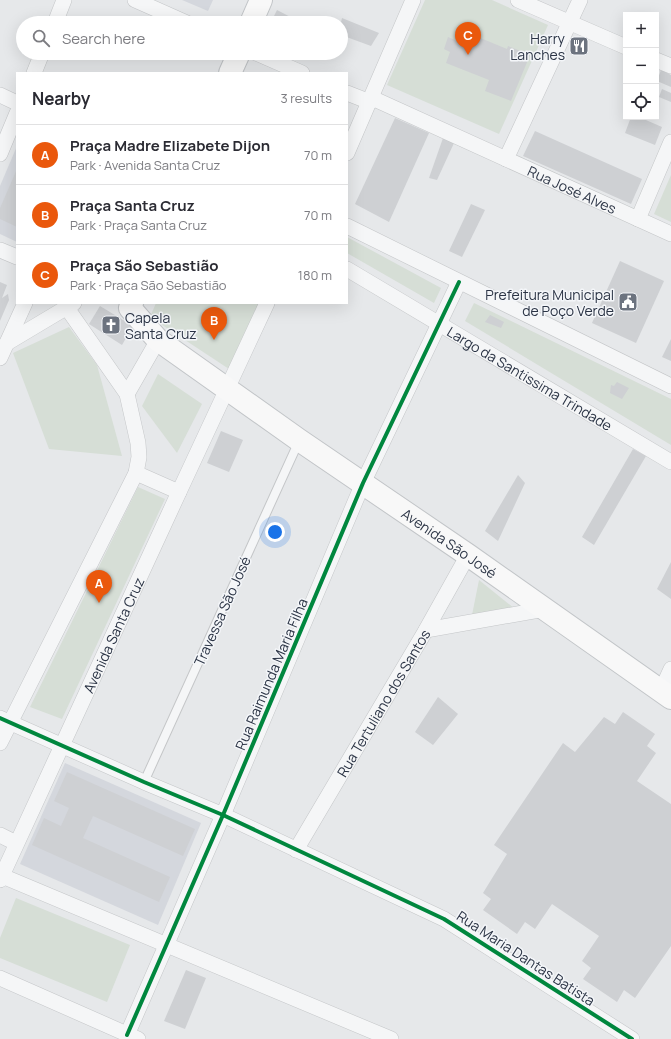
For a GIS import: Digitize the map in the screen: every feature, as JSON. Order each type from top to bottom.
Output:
[{"type":"main road","points":[[254,16],[261,0]]},
{"type":"main road","points":[[230,72],[236,60]]},
{"type":"main road","name":"Avenida São José","points":[[127,305],[158,340],[227,390],[468,555],[666,695]]},
{"type":"street","points":[[58,16],[64,0]]},
{"type":"street","points":[[135,0],[172,16]]},
{"type":"street","points":[[348,151],[413,0]]},
{"type":"street","points":[[518,0],[623,46]]},
{"type":"street","points":[[506,159],[580,0]]},
{"type":"street","points":[[34,72],[39,60]]},
{"type":"street","points":[[272,60],[300,72]]},
{"type":"street","points":[[659,61],[671,66]]},
{"type":"street","points":[[348,93],[371,100]]},
{"type":"street","points":[[0,95],[16,103]]},
{"type":"street","name":"Rua José Alves","points":[[371,100],[671,234]]},
{"type":"street","points":[[0,154],[16,115]]},
{"type":"street","points":[[638,219],[671,142]]},
{"type":"street","points":[[348,226],[671,386]]},
{"type":"street","points":[[0,250],[16,257]]},
{"type":"street","name":"Largo da Santissima Trindade","points":[[348,270],[671,462]]},
{"type":"street","name":"Rua Raimunda Maria Filha","points":[[132,1037],[166,944],[223,815],[363,483],[459,282]]},
{"type":"street","points":[[0,358],[25,304]]},
{"type":"street","name":"Avenida Santa Cruz","points":[[1,878],[267,304]]},
{"type":"street","points":[[0,744],[5,721],[136,473],[139,457],[138,443],[127,394],[71,305],[7,343]]},
{"type":"street","points":[[127,394],[158,340]]},
{"type":"street","points":[[136,473],[179,492]]},
{"type":"street","name":"Rua Tertuliano dos Santos","points":[[296,850],[426,630],[468,555]]},
{"type":"street","points":[[426,630],[545,609]]},
{"type":"street","points":[[666,695],[671,669]]},
{"type":"street","name":"Rua Maria Dantas Batista","points":[[5,721],[223,815],[444,919],[632,1039]]},
{"type":"street","points":[[0,835],[16,843]]},
{"type":"street","points":[[1,878],[166,944],[391,1039]]},
{"type":"street","points":[[0,978],[132,1037]]},
{"type":"lane","name":"Travessa São José","points":[[144,782],[300,440]]},
{"type":"shaded area","points":[[182,0],[213,0],[208,11]]},
{"type":"shaded area","points":[[425,0],[492,0],[548,25],[499,134],[387,85]]},
{"type":"shaded area","points":[[16,148],[16,242],[0,234],[0,186]]},
{"type":"shaded area","points":[[671,175],[671,222],[654,214]]},
{"type":"shaded area","points":[[348,238],[441,288],[434,303],[348,254]]},
{"type":"shaded area","points":[[474,303],[671,399],[671,445],[465,321]]},
{"type":"shaded area","points":[[156,304],[259,304],[229,369],[150,317]]},
{"type":"shaded area","points":[[69,327],[97,365],[122,456],[49,449],[13,353]]},
{"type":"shaded area","points":[[158,374],[202,404],[177,453],[142,406]]},
{"type":"shaded area","points":[[138,487],[165,499],[62,719],[30,707]]},
{"type":"shaded area","points":[[479,580],[515,609],[472,615]]},
{"type":"shaded area","points":[[65,763],[201,823],[158,925],[20,864]]},
{"type":"shaded area","points":[[16,898],[130,945],[107,1002],[0,958],[0,938]]},
{"type":"building","points":[[277,10],[289,16],[274,16]]},
{"type":"building","points":[[348,20],[379,33],[371,46],[348,38]]},
{"type":"building","points":[[461,30],[507,49],[508,46],[530,55],[511,101],[485,91],[489,80],[446,63],[450,52],[444,49],[448,37],[457,41]]},
{"type":"building","points":[[661,70],[671,75],[671,87],[659,82]]},
{"type":"building","points":[[662,89],[671,93],[671,102],[659,97]]},
{"type":"building","points":[[395,118],[429,133],[389,222],[355,204]]},
{"type":"building","points":[[630,120],[646,120],[662,127],[655,145],[625,133]]},
{"type":"building","points":[[535,131],[642,179],[631,204],[523,156]]},
{"type":"building","points":[[443,138],[454,143],[437,180],[429,178]]},
{"type":"building","points":[[16,171],[16,227],[0,219],[0,208]]},
{"type":"building","points":[[471,204],[485,210],[462,257],[449,251]]},
{"type":"building","name":"Prefeitura Municipal de Poço Verde","points":[[620,261],[664,281],[636,343],[592,323]]},
{"type":"building","points":[[0,282],[7,285],[2,298],[8,294],[9,300],[0,321]]},
{"type":"building","name":"Capela Santa Cruz","points":[[100,306],[133,326],[122,345],[89,324]]},
{"type":"building","points":[[490,315],[504,322],[501,328],[485,322]]},
{"type":"building","points":[[671,339],[671,361],[662,357]]},
{"type":"building","points":[[617,382],[629,388],[622,399],[610,393],[611,385],[614,386]]},
{"type":"building","points":[[221,431],[243,440],[229,472],[207,463]]},
{"type":"building","points":[[633,449],[646,456],[594,545],[582,537]]},
{"type":"building","points":[[518,475],[525,483],[498,541],[485,531]]},
{"type":"building","points":[[671,562],[671,599],[657,589]]},
{"type":"building","points":[[438,697],[458,714],[433,745],[415,732]]},
{"type":"building","points":[[623,712],[655,734],[647,746],[656,753],[637,781],[671,804],[671,946],[635,998],[624,990],[617,1002],[583,979],[591,968],[582,961],[599,936],[552,904],[535,929],[525,922],[517,934],[483,910],[491,899],[483,893],[507,854],[494,845],[563,743],[575,752],[604,717],[615,724]]},
{"type":"building","points":[[67,772],[195,829],[183,856],[93,816],[83,838],[170,877],[159,902],[32,845],[44,818],[61,826],[69,808],[54,801]]},
{"type":"building","points":[[186,970],[206,978],[185,1029],[164,1021]]},
{"type":"cycle path","points":[[127,1035],[223,815],[363,483],[459,282]]},
{"type":"cycle path","points":[[0,718],[144,782],[223,815],[444,919],[632,1039]]},
{"type":"place","name":"Harry Lanches","points":[[579,46]]},
{"type":"place","name":"Praça São Sebastião","points":[[468,55]]},
{"type":"place","name":"Prefeitura Municipal de Poço Verde","points":[[628,302]]},
{"type":"place","name":"Capela Santa Cruz","points":[[111,325]]},
{"type":"place","name":"Praça Santa Cruz","points":[[214,340]]},
{"type":"place","name":"Praça Madre Elizabete Dijon","points":[[99,603]]}]
